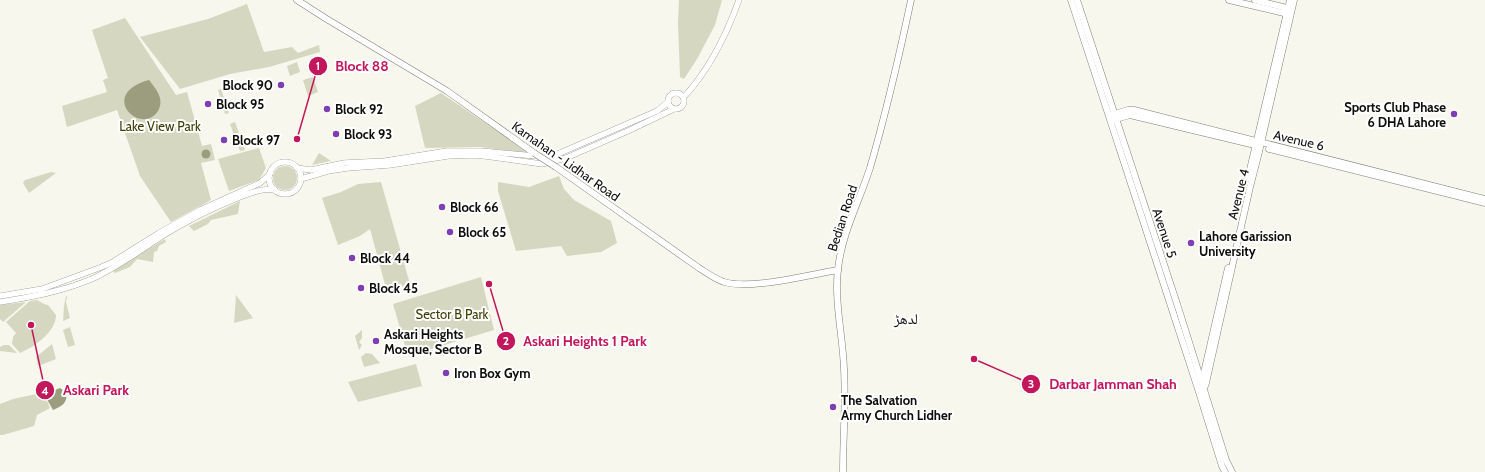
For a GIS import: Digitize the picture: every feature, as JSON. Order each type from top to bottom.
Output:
[{"type":"main road","name":"Kamahan - Lidhar Road","points":[[297,0],[447,91],[699,268],[720,280],[743,284],[774,281],[838,270]]},
{"type":"main road","name":"Bedian Road","points":[[843,472],[845,385],[841,326],[837,298],[838,270],[844,240],[870,169],[890,96],[910,0]]},
{"type":"main road","name":"Avenue 5","points":[[1071,0],[1112,118],[1201,388],[1222,466],[1225,472]]},
{"type":"main road","name":"Avenue 5","points":[[1077,0],[1112,118]]},
{"type":"main road","points":[[1229,0],[1289,11]]},
{"type":"main road","points":[[1255,0],[1289,11]]},
{"type":"main road","name":"Avenue 4","points":[[1198,381],[1203,377],[1259,144],[1260,130],[1289,11],[1290,0]]},
{"type":"main road","name":"Avenue 4","points":[[1289,11],[1294,0]]},
{"type":"main road","name":"Avenue 6","points":[[1112,118],[1126,110],[1134,110],[1485,204]]},
{"type":"main road","points":[[1260,130],[1273,148],[1255,158],[1251,147],[1244,140],[1260,130]]},
{"type":"main road","name":"Avenue 6","points":[[1273,148],[1485,199]]},
{"type":"main road","name":"Avenue 4","points":[[1201,388],[1206,383],[1250,187],[1255,158]]},
{"type":"main road","name":"Avenue 5","points":[[1213,428],[1232,472]]},
{"type":"street","points":[[0,296],[42,289],[111,263],[159,233],[200,210],[260,183],[270,174],[274,167],[280,163],[287,162],[297,168],[311,170],[344,163],[426,156],[476,155],[542,164],[566,158],[674,109],[679,109],[684,102],[683,96],[716,48],[735,0]]},
{"type":"street","points":[[683,96],[694,86],[711,61],[728,30],[739,0]]},
{"type":"street","points":[[301,179],[328,171],[390,165],[447,151],[481,151],[535,156],[553,156],[663,108],[668,102],[668,97],[676,92],[683,96]]},
{"type":"street","points":[[668,102],[674,109]]},
{"type":"street","points":[[0,302],[40,295],[67,288],[92,278],[129,258],[174,229],[205,212],[253,192],[262,189],[290,193],[299,186],[301,179],[297,168]]},
{"type":"street","points":[[270,174],[270,183],[275,190]]},
{"type":"green space","points":[[679,0],[722,0],[715,25],[697,59],[684,79],[680,77],[678,23]]},
{"type":"green space","points":[[247,4],[264,52],[292,47],[298,53],[319,45],[320,52],[269,67],[230,74],[180,89],[140,37],[208,19]]},
{"type":"green space","name":"Lake View Park","points":[[125,18],[176,95],[187,92],[202,146],[211,144],[215,160],[201,163],[211,200],[171,222],[140,176],[117,110],[67,127],[62,106],[107,92],[103,80],[108,78],[92,30]]},
{"type":"green space","points":[[297,62],[300,72],[290,76],[287,66]]},
{"type":"green space","points":[[313,77],[318,92],[308,96],[303,80]]},
{"type":"green space","points":[[221,89],[229,113],[225,114],[218,90]]},
{"type":"green space","points":[[441,93],[531,154],[480,147],[425,148],[415,106]]},
{"type":"green space","points":[[235,122],[245,150],[240,151],[230,124]]},
{"type":"green space","points":[[259,148],[266,168],[259,180],[229,191],[218,159]]},
{"type":"green space","points":[[319,153],[331,161],[312,165]]},
{"type":"green space","points":[[285,166],[293,170],[297,178],[293,186],[285,190],[277,186],[273,178],[277,170]]},
{"type":"green space","points":[[51,172],[56,173],[29,193],[23,183],[25,180]]},
{"type":"green space","points":[[559,176],[564,189],[574,200],[611,221],[617,243],[601,252],[567,256],[561,246],[516,251],[498,191],[498,182],[529,187]]},
{"type":"green space","points":[[381,182],[410,284],[387,292],[370,229],[360,236],[338,245],[322,198],[341,192],[358,184]]},
{"type":"green space","points":[[240,201],[238,214],[211,220],[208,224],[194,231],[189,226]]},
{"type":"green space","points":[[165,239],[166,242],[159,246],[157,251],[154,252],[153,262],[137,259],[130,267],[115,273],[112,270]]},
{"type":"green space","name":"Sector B Park","points":[[481,277],[494,330],[408,356],[393,304]]},
{"type":"green space","points":[[236,295],[253,318],[234,323]]},
{"type":"green space","points":[[66,296],[70,318],[63,321],[64,306]]},
{"type":"green space","points":[[37,300],[48,305],[56,315],[55,321],[48,333],[38,343],[20,353],[12,344],[13,337],[16,333],[6,322],[30,301]]},
{"type":"green space","points":[[26,302],[3,322],[0,319],[0,305]]},
{"type":"green space","points":[[70,327],[75,345],[68,347],[63,330]]},
{"type":"green space","points":[[362,330],[362,338],[359,342],[362,345],[359,350],[355,336]]},
{"type":"green space","points":[[52,344],[56,359],[38,366],[36,357]]},
{"type":"green space","points":[[9,345],[17,353],[0,351],[0,347]]},
{"type":"green space","points":[[366,353],[372,354],[380,363],[364,367],[361,357]]},
{"type":"green space","points":[[416,364],[422,386],[358,402],[348,382]]},
{"type":"green space","points":[[41,393],[44,394],[50,408],[37,415],[34,426],[0,435],[0,404],[13,399]]},
{"type":"shaded area","points":[[149,80],[159,94],[161,102],[158,111],[151,118],[142,119],[134,116],[128,110],[125,103],[126,94],[134,86]]},
{"type":"shaded area","points":[[206,149],[211,154],[206,159],[201,154]]},
{"type":"shaded area","points":[[60,388],[66,392],[66,399],[64,404],[53,410],[44,394]]},
{"type":"place","name":"Block 90","points":[[281,85]]},
{"type":"place","name":"Block 95","points":[[208,104]]},
{"type":"place","name":"Block 92","points":[[327,109]]},
{"type":"place","name":"Sports Club Phase 6 DHA Lahore","points":[[1454,114]]},
{"type":"place","name":"Block 93","points":[[336,134]]},
{"type":"place","name":"Block 88","points":[[297,139]]},
{"type":"place","name":"Block 97","points":[[224,140]]},
{"type":"place","name":"Block 66","points":[[442,207]]},
{"type":"place","name":"Block 65","points":[[450,232]]},
{"type":"place","name":"Lahore Garission University","points":[[1191,243]]},
{"type":"place","name":"Block 44","points":[[352,258]]},
{"type":"place","name":"Askari Heights 1 Park","points":[[489,284]]},
{"type":"place","name":"Block 45","points":[[361,288]]},
{"type":"place","name":"Askari Park","points":[[31,325]]},
{"type":"place","name":"Askari Heights Mosque, Sector B","points":[[376,341]]},
{"type":"place","name":"Darbar Jamman Shah","points":[[974,359]]},
{"type":"place","name":"Iron Box Gym","points":[[446,373]]},
{"type":"place","name":"The Salvation Army Church Lidher","points":[[833,407]]},
{"type":"district","name":"لدھڑ","points":[[906,319]]}]
